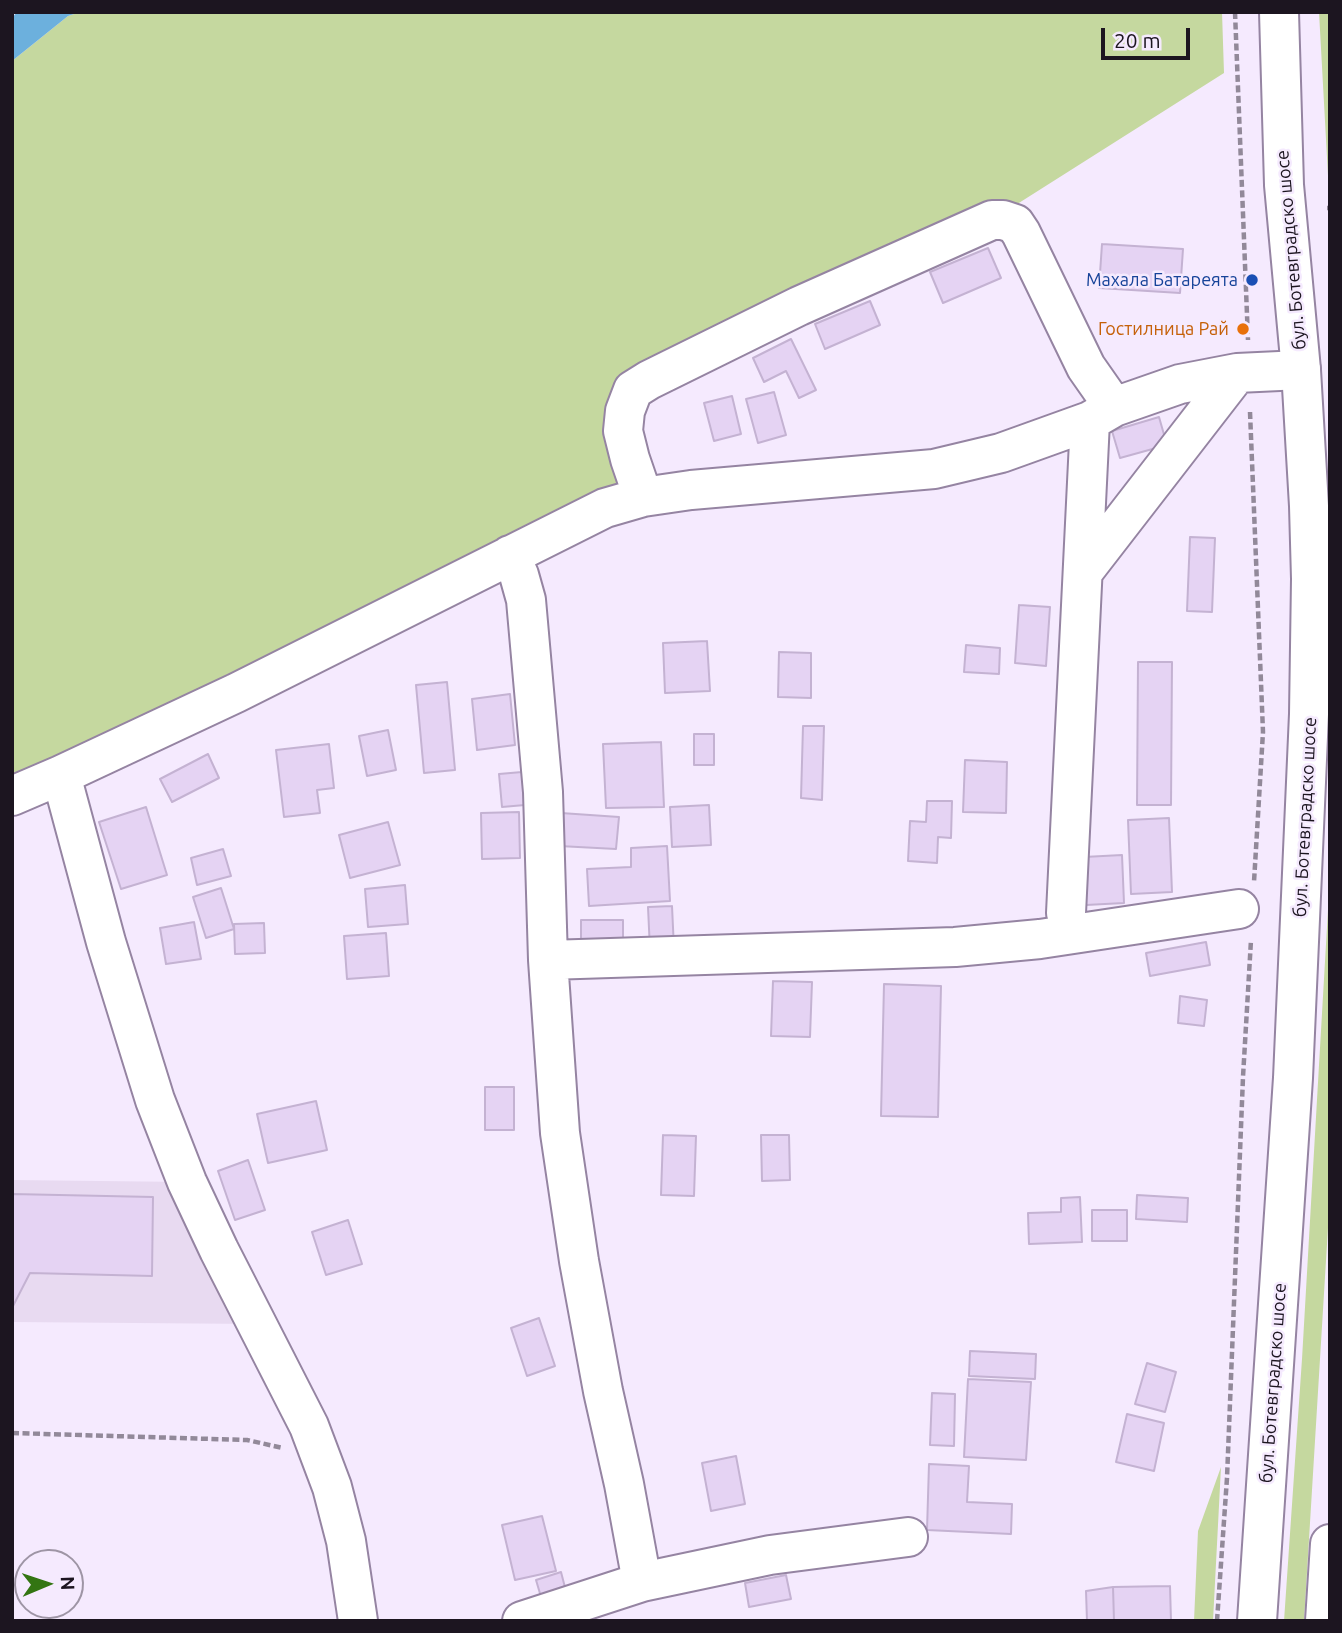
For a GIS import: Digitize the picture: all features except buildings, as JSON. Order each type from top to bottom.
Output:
[{"type":"street","name":"бул. Ботевградско шосе","points":[[1257,1621],[1293,1078],[1309,714],[1320,594],[1309,506],[1301,370],[1284,186],[1279,12]]},
{"type":"street","points":[[643,497],[623,431],[625,411],[633,390],[799,306],[992,220],[1015,224],[1086,367],[1102,414],[1083,572],[1066,913]]},
{"type":"street","points":[[12,796],[236,693],[606,508],[643,497],[691,490],[934,470],[1000,453],[1180,384],[1243,373],[1301,370]]},
{"type":"street","points":[[1083,572],[1243,373]]},
{"type":"street","points":[[510,555],[526,600],[543,792],[548,960],[560,1133],[579,1261],[642,1582]]},
{"type":"street","points":[[61,775],[106,942],[155,1100],[187,1182],[309,1426],[332,1487],[346,1541],[358,1621]]},
{"type":"street","points":[[548,960],[956,947],[1248,912]]},
{"type":"street","points":[[522,1621],[642,1582],[770,1555],[908,1537]]},
{"type":"street","points":[[1325,1621],[1330,1544]]},
{"type":"path","points":[[1217,1621],[1227,1478],[1248,912],[1263,732],[1243,373],[1243,214],[1235,12]]},
{"type":"path","points":[[1243,214],[1253,213]]},
{"type":"path","points":[[12,1433],[247,1440],[321,1457]]},
{"type":"shaded area","points":[[12,1180],[187,1182],[257,1324],[12,1322]]},
{"type":"green space","points":[[80,12],[1222,12],[1224,73],[992,220],[633,390],[643,497],[12,796],[12,61],[68,16]]},
{"type":"green space","points":[[1319,12],[1330,12],[1330,194],[1329,194]]},
{"type":"green space","points":[[1330,875],[1330,1195],[1304,1621],[1284,1621],[1302,1359]]},
{"type":"green space","points":[[1221,1467],[1213,1621],[1194,1621],[1198,1531]]},
{"type":"water","points":[[17,12],[80,12],[68,16],[12,61],[12,18]]},
{"type":"place","name":"Махала Батареята","points":[[1252,280]]},
{"type":"place","name":"Гостилница Рай","points":[[1243,329]]}]
